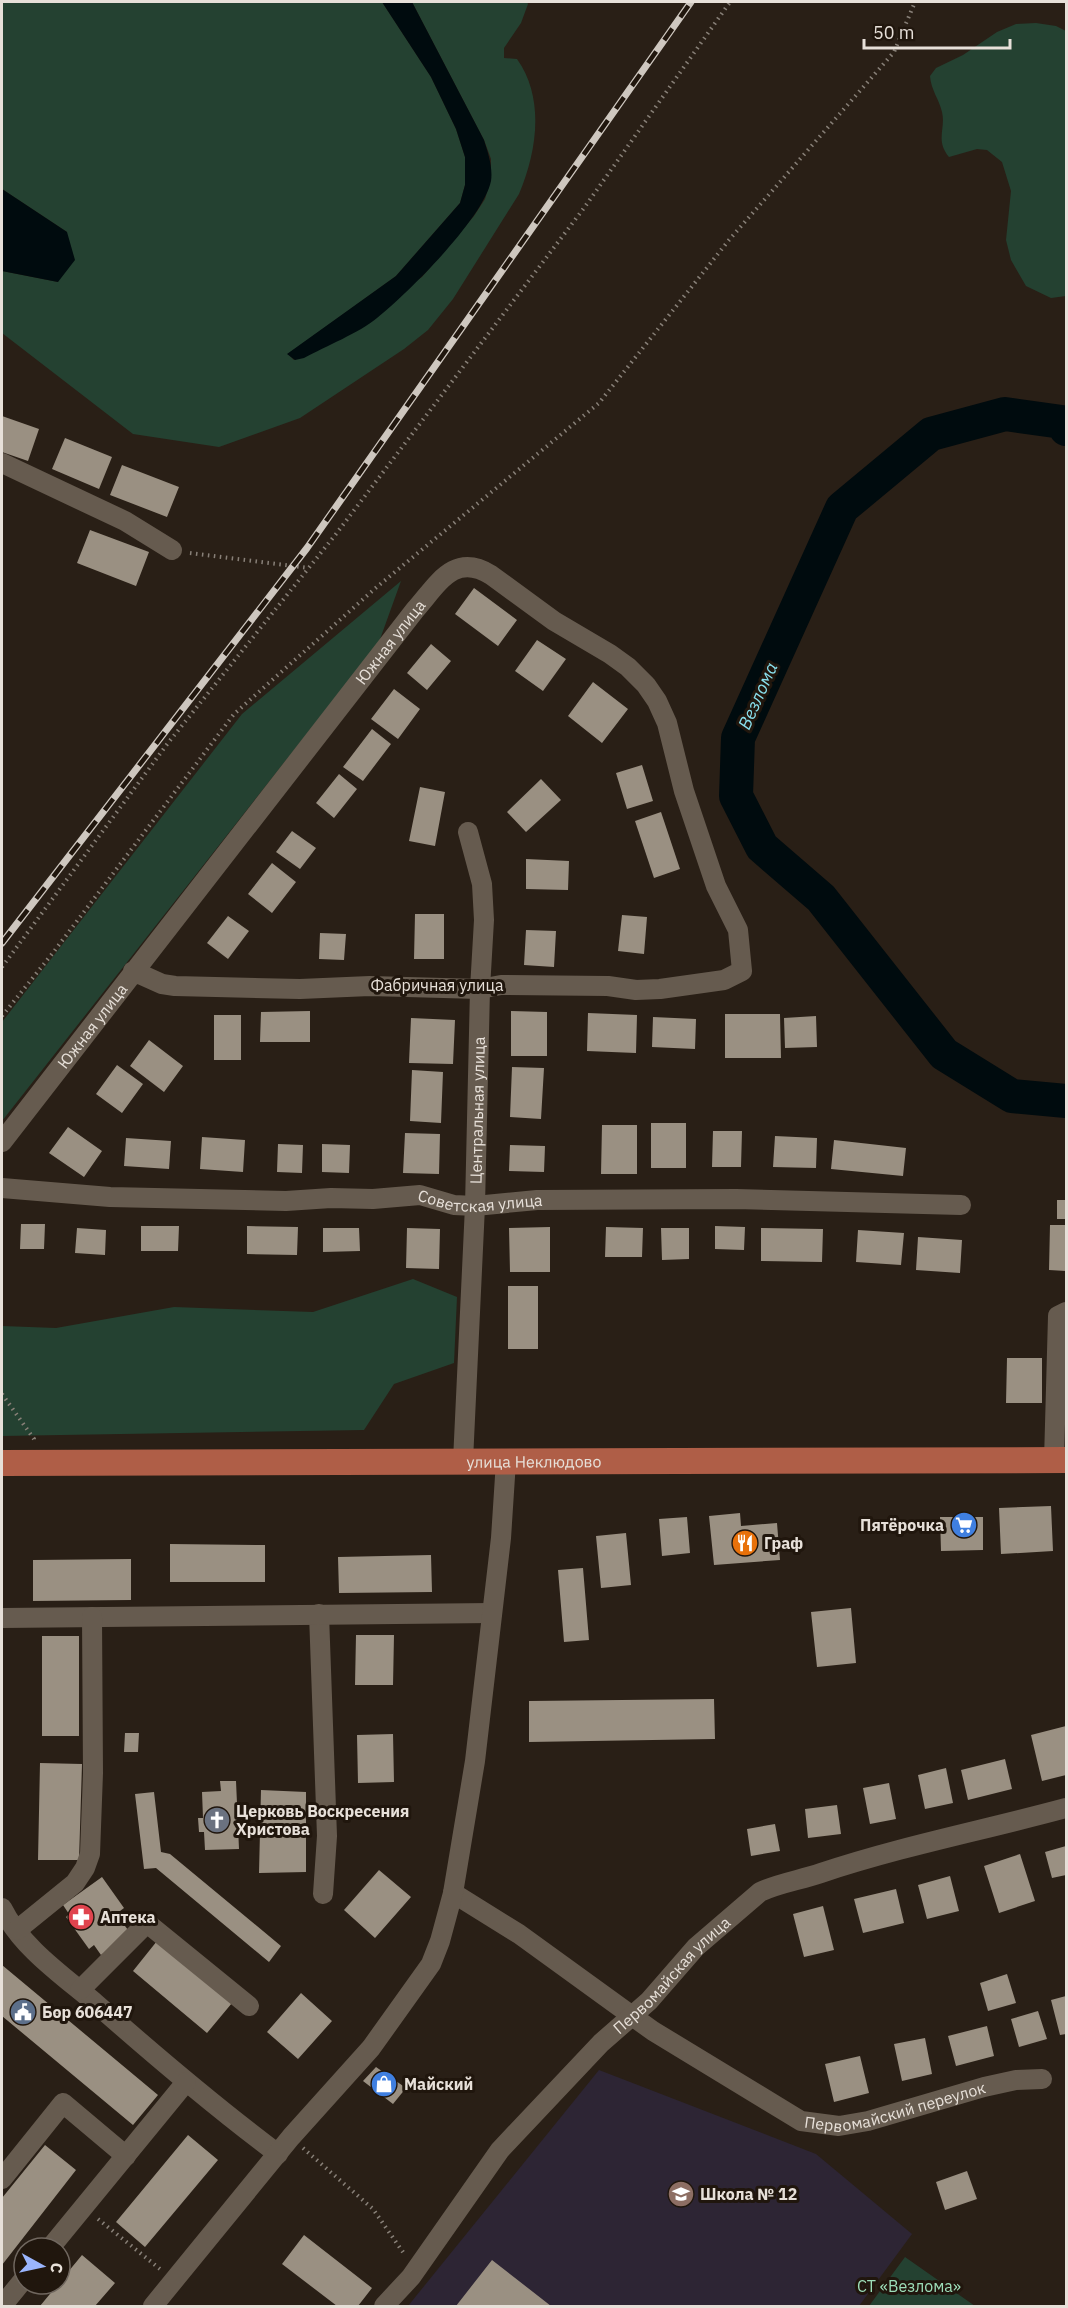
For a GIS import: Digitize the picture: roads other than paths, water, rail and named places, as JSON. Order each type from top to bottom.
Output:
[{"type":"main road","name":"улица Неклюдово","points":[[2,1463],[1060,1460]]},
{"type":"street","points":[[2,463],[125,521],[172,550]]},
{"type":"street","name":"Южная улица","points":[[2,1142],[416,610],[445,575],[468,565],[481,568],[554,621],[610,654],[628,667],[646,685],[657,701],[667,723],[684,791],[716,886],[738,930],[742,971]]},
{"type":"street","name":"Центральная улица","points":[[464,1461],[476,1206],[480,988],[484,920],[482,884],[468,832]]},
{"type":"street","name":"Фабричная улица","points":[[133,971],[162,984],[175,986],[300,989],[370,986],[480,988],[501,985],[608,986],[636,990],[723,980],[742,971]]},
{"type":"street","name":"Советская улица","points":[[2,1188],[110,1197],[274,1201],[331,1198],[373,1199],[420,1195],[454,1205],[476,1206],[537,1200],[724,1199],[961,1205]]},
{"type":"street","points":[[1060,1460],[1058,1316],[1066,1312]]},
{"type":"street","points":[[153,2307],[291,2137],[371,2048],[431,1964],[453,1893],[475,1761],[501,1538],[506,1461]]},
{"type":"street","points":[[2,1618],[492,1613]]},
{"type":"street","points":[[319,1614],[327,1836],[323,1894]]},
{"type":"street","points":[[92,1617],[93,1773],[90,1854],[85,1868],[75,1883],[8,1925],[186,2082],[278,2154]]},
{"type":"street","name":"Первомайская улица","points":[[384,2307],[416,2270],[500,2150],[601,2043],[649,2001],[696,1947],[748,1901],[771,1887],[869,1857],[1066,1808]]},
{"type":"street","name":"Первомайский переулок","points":[[453,1893],[519,1934],[632,2016],[801,2121],[839,2126],[868,2121],[995,2085],[1016,2080],[1042,2079]]},
{"type":"street","points":[[80,1990],[147,1923],[249,2006]]},
{"type":"street","points":[[60,2236],[186,2082]]},
{"type":"street","points":[[2,2179],[63,2103],[126,2156]]},
{"type":"street","points":[[2,2306],[12,2294]]},
{"type":"waterway","name":"Везлома","points":[[1066,429],[1062,422],[1005,414],[931,434],[842,508],[738,738],[736,796],[762,847],[821,898],[944,1054],[1012,1096],[1066,1101]]},
{"type":"railway","points":[[2,943],[307,548],[691,2]]},
{"type":"place","name":"Пятёрочка","points":[[964,1525]]},
{"type":"place","name":"Граф","points":[[745,1543]]},
{"type":"place","name":"Церковь Воскресения Христова","points":[[217,1820]]},
{"type":"place","name":"Аптека","points":[[81,1917]]},
{"type":"place","name":"Бор 606447","points":[[23,2012]]},
{"type":"place","name":"Майский","points":[[384,2084]]},
{"type":"place","name":"Школа № 12","points":[[681,2194]]},
{"type":"park label","name":"СТ «Везлома»","points":[[909,2286]]}]
